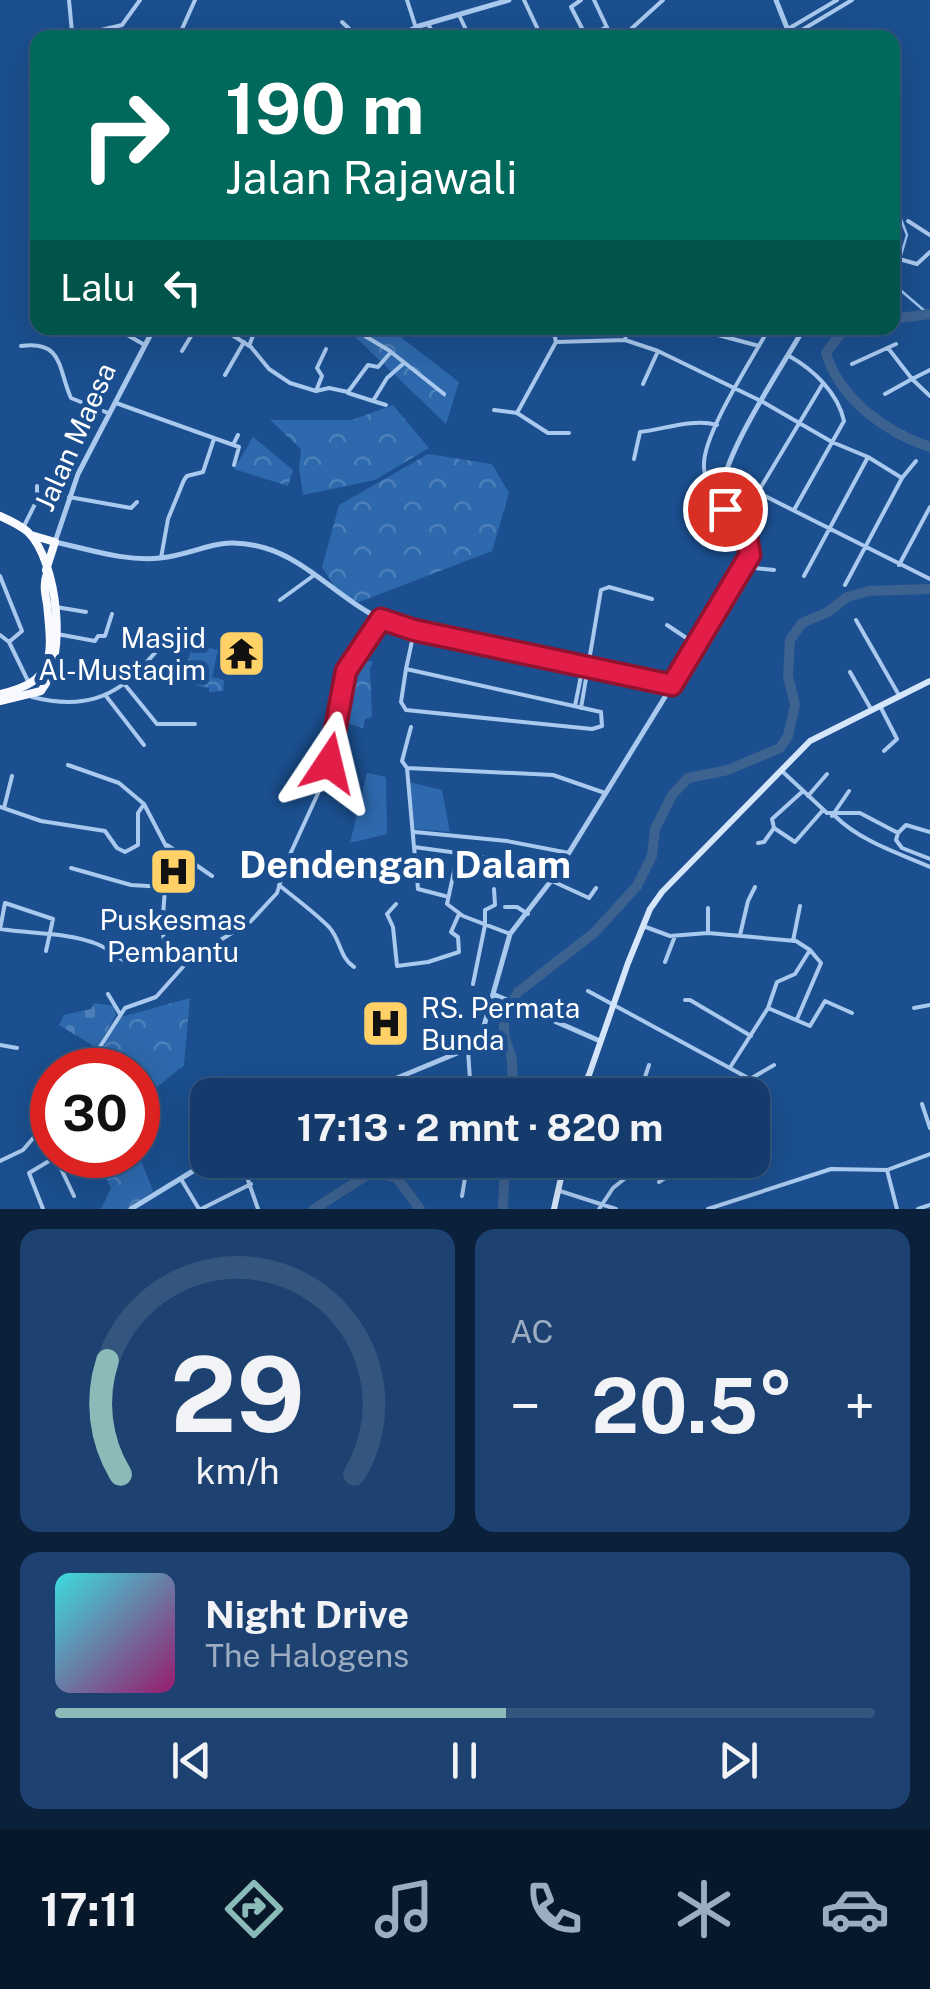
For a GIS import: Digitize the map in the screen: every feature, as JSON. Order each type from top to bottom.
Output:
[{"type":"highway","points":[[0,516],[31,535],[54,542]]},
{"type":"highway","points":[[0,694],[41,691],[51,677],[57,655],[56,607],[47,571],[31,535]]},
{"type":"highway","name":"Jalan Maesa","points":[[47,571],[54,542]]},
{"type":"highway","points":[[0,702],[26,691],[48,664],[44,580],[47,571]]},
{"type":"main road","points":[[587,1076],[643,926],[662,892],[742,806],[815,737],[930,682]]},
{"type":"main road","points":[[554,1209],[562,1178]]},
{"type":"street","points":[[69,0],[73,30]]},
{"type":"street","points":[[100,30],[122,25],[140,0]]},
{"type":"street","points":[[182,30],[195,0]]},
{"type":"street","points":[[407,0],[416,28]]},
{"type":"street","points":[[412,30],[509,0]]},
{"type":"street","points":[[524,0],[538,30]]},
{"type":"street","points":[[581,0],[571,7],[582,30]]},
{"type":"street","points":[[594,0],[608,30]]},
{"type":"street","points":[[631,30],[663,0]]},
{"type":"street","points":[[776,0],[788,28],[837,0]]},
{"type":"street","points":[[805,30],[852,0]]},
{"type":"street","points":[[459,15],[466,30]]},
{"type":"street","points":[[815,15],[819,23]]},
{"type":"street","points":[[342,22],[351,30]]},
{"type":"street","points":[[428,24],[431,30]]},
{"type":"street","points":[[601,30],[607,27]]},
{"type":"street","points":[[908,221],[930,235]]},
{"type":"street","points":[[900,260],[922,263],[930,252]]},
{"type":"street","points":[[127,335],[143,344]]},
{"type":"street","name":"Jalan Maesa","points":[[54,542],[69,497],[149,335]]},
{"type":"street","points":[[182,351],[192,335]]},
{"type":"street","points":[[232,335],[290,383],[348,392],[386,405]]},
{"type":"street","points":[[225,375],[252,335]]},
{"type":"street","points":[[517,413],[556,342],[554,335]]},
{"type":"street","points":[[625,340],[626,335]]},
{"type":"street","points":[[718,335],[760,346]]},
{"type":"street","points":[[722,498],[709,484],[704,466],[717,425],[766,335]]},
{"type":"street","points":[[398,1078],[480,1040],[510,934],[552,881],[745,567],[750,555],[748,542],[725,509],[725,476],[800,335]]},
{"type":"street","points":[[365,336],[378,341],[444,394]]},
{"type":"street","points":[[556,342],[625,340],[658,351],[902,478]]},
{"type":"street","points":[[852,364],[896,344]]},
{"type":"street","points":[[21,346],[40,346],[53,354],[60,362],[71,398],[108,413]]},
{"type":"street","points":[[888,348],[930,396]]},
{"type":"street","points":[[316,390],[322,376],[316,368],[326,350]]},
{"type":"street","points":[[643,384],[658,351]]},
{"type":"street","points":[[348,392],[368,365],[378,367],[391,352]]},
{"type":"street","points":[[788,356],[812,369],[844,416],[794,510]]},
{"type":"street","points":[[373,400],[404,363]]},
{"type":"street","points":[[886,394],[930,370]]},
{"type":"street","points":[[758,492],[822,384]]},
{"type":"street","points":[[114,402],[240,448],[234,466]]},
{"type":"street","points":[[494,410],[517,413],[554,435],[569,433]]},
{"type":"street","points":[[634,459],[637,436],[642,431],[698,420],[717,425]]},
{"type":"street","points":[[233,446],[238,435]]},
{"type":"street","points":[[160,558],[168,518],[185,478],[203,472],[214,438]]},
{"type":"street","points":[[804,576],[868,457]]},
{"type":"street","points":[[845,585],[902,478],[916,460]]},
{"type":"street","points":[[725,476],[930,579]]},
{"type":"street","points":[[23,528],[36,500],[37,486]]},
{"type":"street","points":[[69,497],[130,508],[137,502]]},
{"type":"street","points":[[899,565],[930,507]]},
{"type":"street","points":[[54,542],[160,558],[215,542],[247,544],[275,551],[352,605],[414,630],[672,685]]},
{"type":"street","points":[[745,567],[774,570]]},
{"type":"street","points":[[0,576],[22,629],[8,642],[0,636]]},
{"type":"street","points":[[280,600],[313,576]]},
{"type":"street","points":[[578,707],[601,590],[609,587],[652,599]]},
{"type":"street","points":[[56,607],[86,612]]},
{"type":"street","points":[[56,634],[96,641],[98,636],[106,636],[112,614]]},
{"type":"street","points":[[99,1048],[128,1006],[156,997],[197,954],[257,916],[271,902],[325,778],[346,671],[381,619]]},
{"type":"street","points":[[856,620],[900,698]]},
{"type":"street","points":[[667,626],[698,645]]},
{"type":"street","points":[[8,642],[26,691],[74,701],[106,696],[126,686],[180,630]]},
{"type":"street","points":[[406,669],[602,712],[604,716],[600,728],[592,730],[406,710],[401,702],[406,669],[412,641]]},
{"type":"street","points":[[146,664],[156,673]]},
{"type":"street","points":[[850,672],[870,709]]},
{"type":"street","points":[[126,686],[157,724],[196,724]]},
{"type":"street","points":[[106,696],[144,745]]},
{"type":"street","points":[[880,706],[897,739],[884,751]]},
{"type":"street","points":[[411,727],[402,761],[407,768],[418,889],[447,896]]},
{"type":"street","points":[[68,766],[119,783],[144,804],[166,845],[212,876]]},
{"type":"street","points":[[407,768],[552,775],[605,793]]},
{"type":"street","points":[[782,770],[844,825],[930,867]]},
{"type":"street","points":[[823,810],[795,842],[774,828],[772,819],[827,774]]},
{"type":"street","points":[[12,776],[2,807],[42,821],[105,831],[117,848],[125,852],[138,845],[138,812],[144,804]]},
{"type":"street","points":[[833,816],[849,791]]},
{"type":"street","points":[[833,816],[860,814],[898,832]]},
{"type":"street","points":[[930,832],[906,824],[898,832],[898,844],[930,859]]},
{"type":"street","points":[[758,843],[764,842],[774,828]]},
{"type":"street","points":[[414,832],[508,841],[569,853]]},
{"type":"street","points":[[166,845],[162,928],[165,946],[197,954]]},
{"type":"street","points":[[414,847],[483,857]]},
{"type":"street","points":[[458,853],[447,904],[459,914],[510,934]]},
{"type":"street","points":[[71,868],[131,885],[164,887]]},
{"type":"street","points":[[552,881],[590,898],[596,888]]},
{"type":"street","points":[[280,885],[330,928],[343,957],[354,967]]},
{"type":"street","points":[[740,935],[755,887]]},
{"type":"street","points":[[473,984],[486,908],[496,903],[494,890]]},
{"type":"street","points":[[46,950],[49,935],[52,918],[6,903],[0,928],[49,935],[101,945],[132,964],[148,960]]},
{"type":"street","points":[[396,904],[387,915],[393,928],[397,966],[459,952],[458,936],[451,932],[459,914]]},
{"type":"street","points":[[793,941],[800,906]]},
{"type":"street","points":[[505,907],[519,908],[528,914]]},
{"type":"street","points":[[708,908],[708,932]]},
{"type":"street","points":[[643,926],[675,936],[708,932],[793,941],[810,950],[821,962],[797,1019]]},
{"type":"street","points":[[665,962],[675,936]]},
{"type":"street","points":[[730,1067],[768,1008],[777,982],[795,974],[810,950]]},
{"type":"street","points":[[588,991],[748,1078]]},
{"type":"street","points":[[108,994],[120,1014]]},
{"type":"street","points":[[494,995],[600,1041]]},
{"type":"street","points":[[685,1000],[751,1036]]},
{"type":"street","points":[[768,1008],[813,1024],[825,1001],[852,1012]]},
{"type":"street","points":[[914,1008],[930,1004]]},
{"type":"street","points":[[0,1045],[17,1048]]},
{"type":"street","points":[[468,1048],[470,1078]]},
{"type":"street","points":[[644,1078],[649,1065]]},
{"type":"street","points":[[752,1078],[774,1065]]},
{"type":"street","points":[[587,1076],[592,1078]]},
{"type":"street","points":[[922,1104],[930,1128]]},
{"type":"street","points":[[0,1161],[19,1153],[30,1143]]},
{"type":"street","points":[[708,1209],[724,1207],[831,1169],[887,1170],[930,1154]]},
{"type":"street","points":[[887,1170],[897,1209]]},
{"type":"street","points":[[131,1209],[190,1173]]},
{"type":"street","points":[[31,1178],[43,1209]]},
{"type":"street","points":[[66,1178],[74,1196]]},
{"type":"street","points":[[181,1178],[200,1209],[251,1184]]},
{"type":"street","points":[[249,1178],[258,1209]]},
{"type":"street","points":[[462,1196],[465,1178]]},
{"type":"street","points":[[600,1207],[626,1178]]},
{"type":"street","points":[[659,1182],[665,1178]]},
{"type":"street","points":[[560,1191],[616,1209]]},
{"type":"street","points":[[918,1209],[930,1205]]},
{"type":"green space","points":[[353,335],[398,335],[459,382],[446,424]]},
{"type":"green space","points":[[393,405],[429,448],[375,480],[303,495],[301,449],[270,420],[352,420]]},
{"type":"green space","points":[[253,437],[293,470],[288,486],[234,469]]},
{"type":"green space","points":[[428,454],[492,464],[509,493],[492,551],[359,602],[341,597],[322,567],[339,505]]},
{"type":"green space","points":[[193,644],[218,650],[212,677],[224,680],[223,691],[209,692],[209,688],[181,682]]},
{"type":"green space","points":[[355,657],[373,662],[372,717],[365,719],[363,728],[338,720],[347,672]]},
{"type":"green space","points":[[367,773],[386,777],[387,834],[350,843]]},
{"type":"green space","points":[[409,782],[442,790],[450,832],[415,829]]},
{"type":"green space","points":[[190,998],[184,1065],[160,1085],[160,1048],[101,1048],[121,1017]]},
{"type":"green space","points":[[94,1003],[114,1006],[116,1015],[97,1048],[59,1025],[64,1015],[91,1009]]},
{"type":"green space","points":[[106,1178],[148,1178],[153,1191],[128,1209],[101,1209],[111,1188]]},
{"type":"waterway","points":[[900,217],[907,235],[900,258]]},
{"type":"waterway","points":[[900,290],[927,313]]},
{"type":"waterway","points":[[900,318],[930,314]]},
{"type":"waterway","points":[[840,335],[826,353],[853,399],[881,423],[930,447]]},
{"type":"waterway","points":[[513,1078],[504,1019],[518,992],[594,933],[637,886],[652,856],[655,829],[672,795],[688,778],[728,770],[780,748],[788,736],[795,705],[788,676],[790,640],[802,623],[828,612],[847,597],[869,591],[930,589]]},
{"type":"waterway","points":[[314,1209],[372,1172],[397,1178],[420,1209]]},
{"type":"waterway","points":[[503,1209],[504,1178]]},
{"type":"place","name":"Masjid Al-Mustaqim","points":[[241,654]]},
{"type":"place","name":"Puskesmas Pembantu","points":[[173,872]]},
{"type":"place","name":"RS. Permata Bunda","points":[[386,1024]]},
{"type":"district","name":"Dendengan Dalam","points":[[405,865]]},
{"type":"route","points":[[329,763],[346,671],[381,619],[414,630],[672,685],[750,555],[747,538],[725,509]]}]
